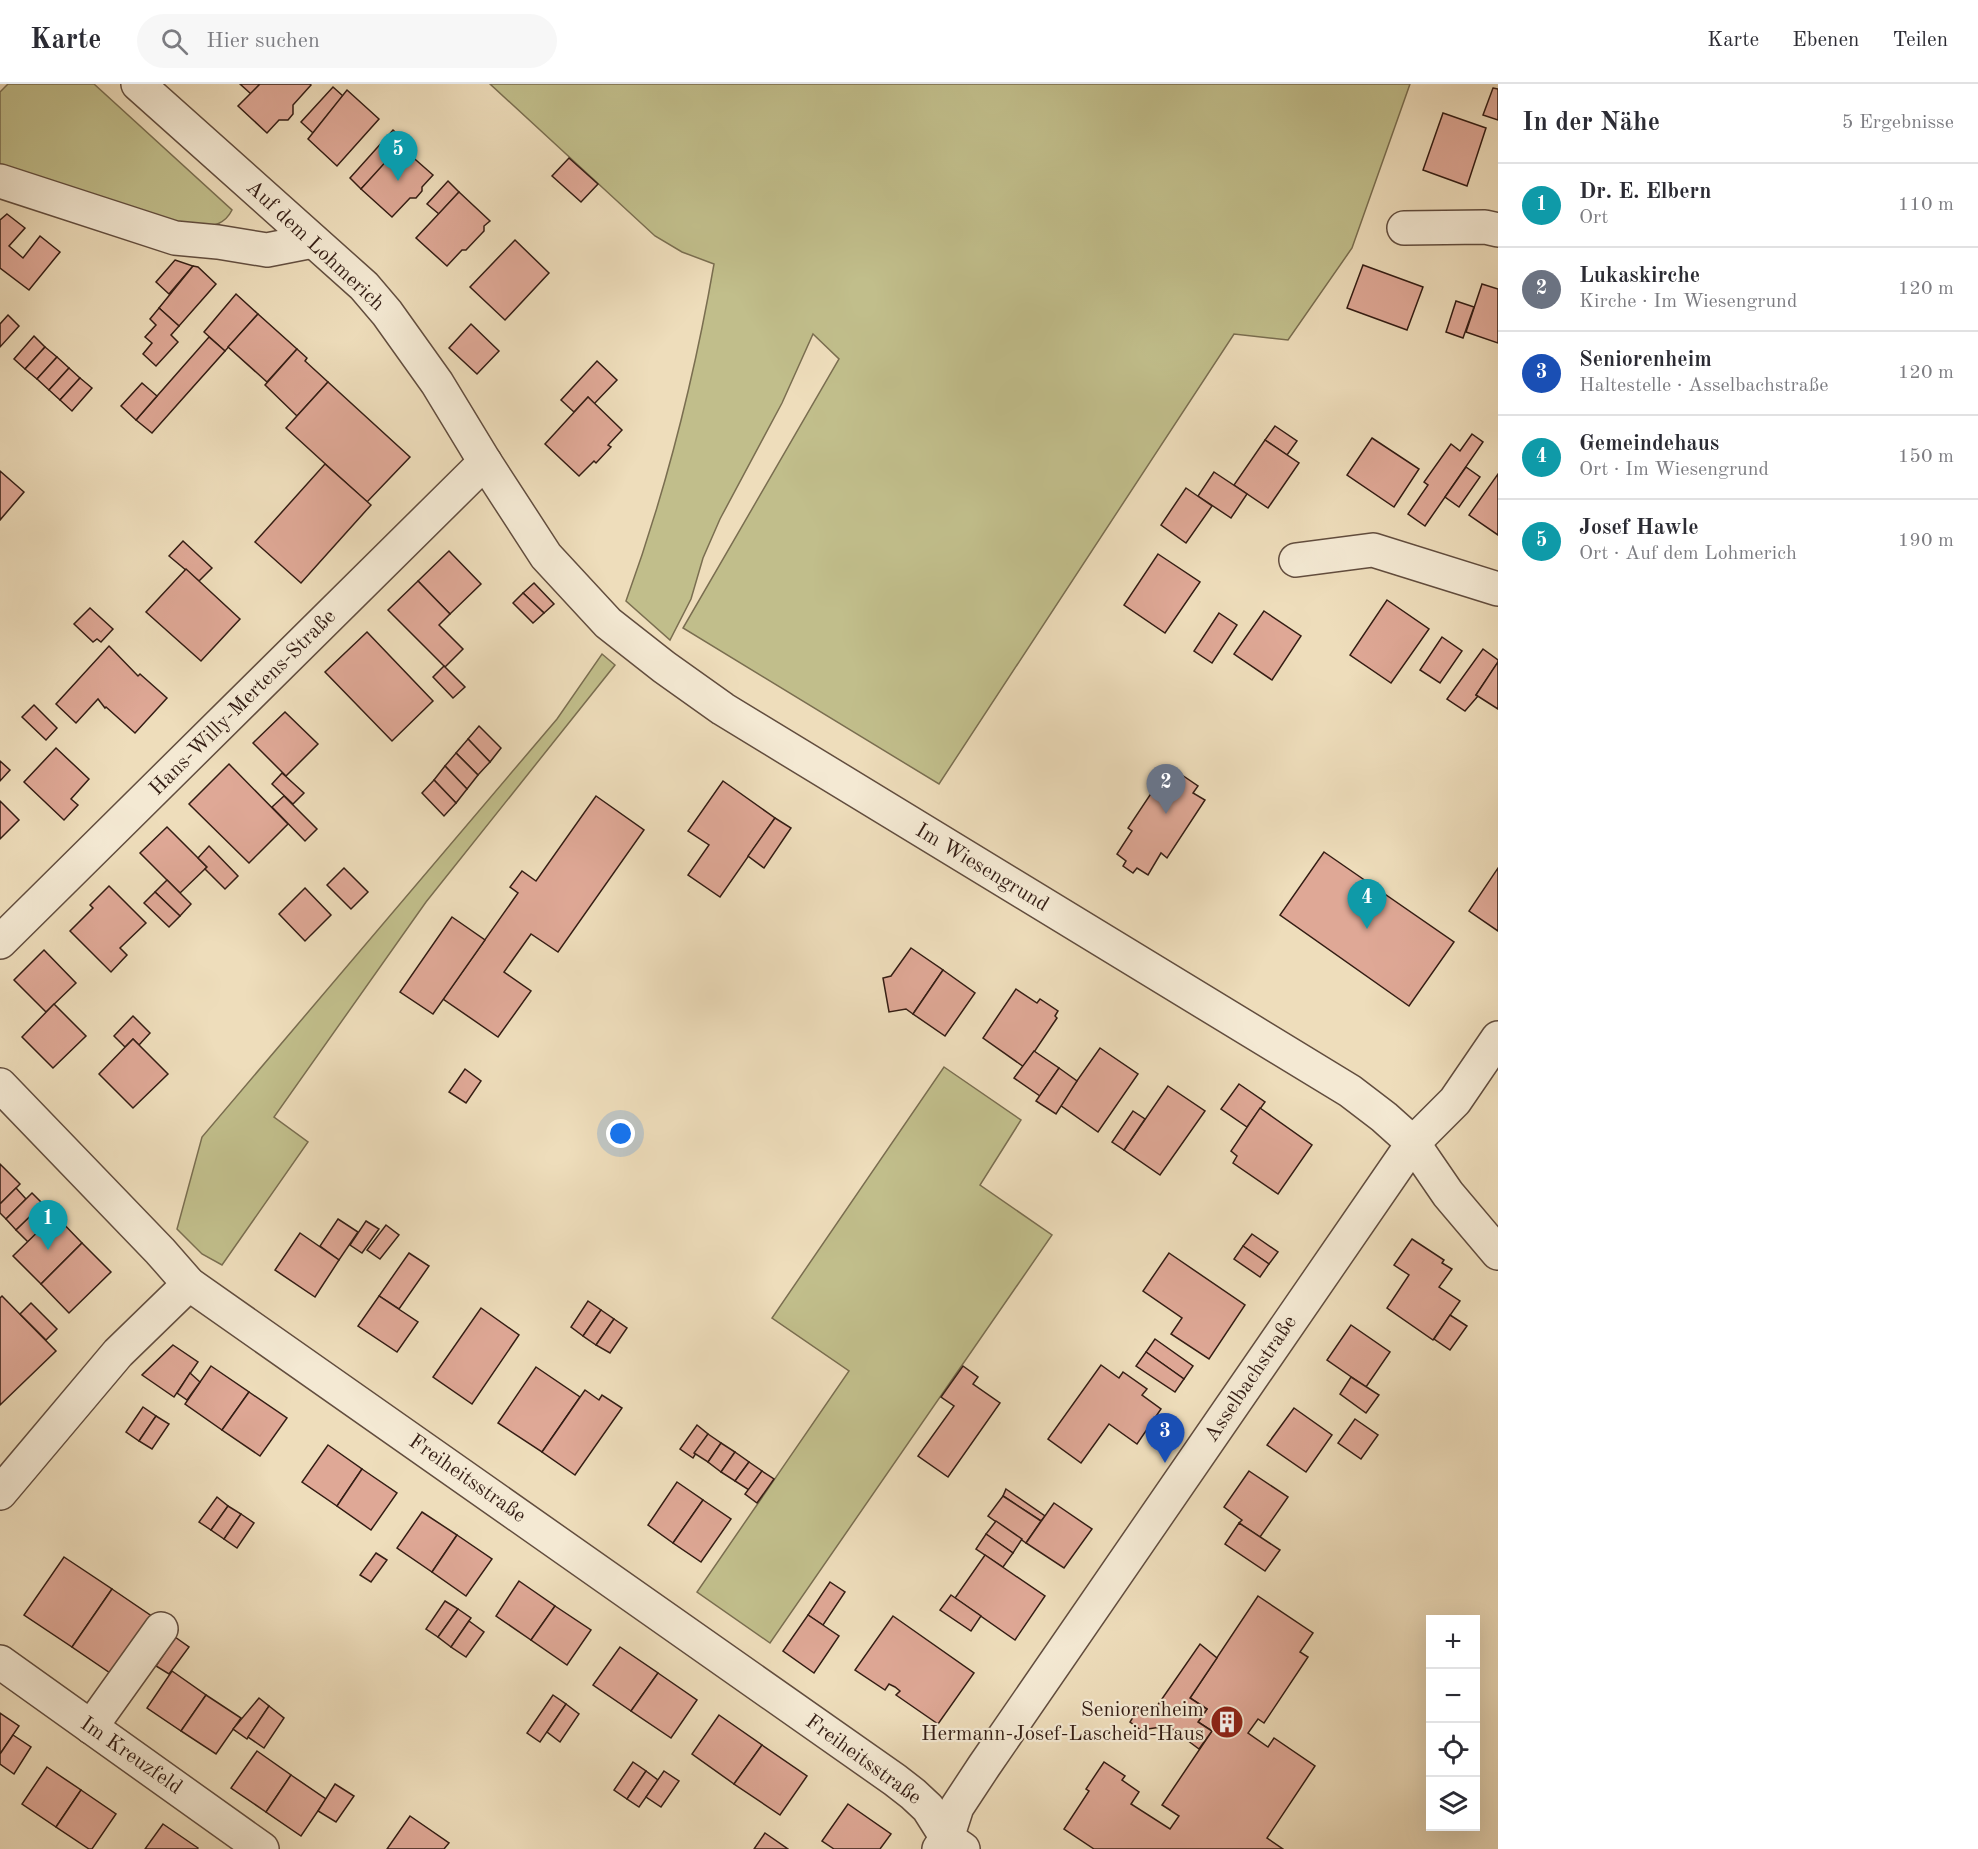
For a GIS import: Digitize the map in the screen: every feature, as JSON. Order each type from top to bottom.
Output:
[{"type":"street","name":"Auf dem Lohmerich","points":[[138,84],[364,286],[387,313],[437,383],[484,462]]},
{"type":"street","points":[[0,181],[175,238],[267,250],[313,241]]},
{"type":"street","points":[[1404,228],[1485,227],[1498,230]]},
{"type":"street","name":"Hans-Willy-Mertens-Straße","points":[[0,942],[370,578],[484,462]]},
{"type":"street","name":"Im Wiesengrund","points":[[484,462],[546,555],[608,623],[664,667],[723,710],[1350,1091],[1413,1143],[1448,1194],[1498,1253]]},
{"type":"street","points":[[1296,560],[1373,550],[1498,589]]},
{"type":"street","name":"Asselbachstraße","points":[[950,1845],[957,1807],[974,1779],[1413,1143],[1455,1101],[1498,1038]]},
{"type":"street","points":[[0,1085],[189,1284],[118,1353],[0,1493]]},
{"type":"street","name":"Freiheitsstraße","points":[[189,1284],[895,1780],[928,1808],[950,1845]]},
{"type":"street","points":[[91,1727],[161,1629]]},
{"type":"street","name":"Im Kreuzfeld","points":[[0,1662],[262,1849]]},
{"type":"shaded area","points":[[8,84],[94,84],[232,210],[218,224],[199,228],[0,171],[0,92]]},
{"type":"shaded area","points":[[490,84],[1410,84],[1352,248],[1288,340],[1234,334],[939,784],[683,628],[839,359],[813,334],[782,403],[720,519],[703,558],[691,599],[670,640],[626,601],[654,518],[678,434],[714,264],[682,252],[655,236]]},
{"type":"shaded area","points":[[602,654],[615,665],[426,902],[274,1117],[308,1142],[222,1265],[202,1254],[177,1229],[202,1137],[557,719]]},
{"type":"shaded area","points":[[944,1067],[1021,1120],[980,1185],[1052,1235],[770,1643],[697,1592],[849,1371],[772,1318]]},
{"type":"building","points":[[240,84],[260,84],[251,94]]},
{"type":"building","points":[[260,84],[311,85],[293,105],[293,114],[288,120],[279,120],[267,133],[238,106]]},
{"type":"building","points":[[333,87],[343,96],[313,133],[301,122]]},
{"type":"building","points":[[1493,88],[1498,89],[1498,120],[1483,115]]},
{"type":"building","points":[[347,90],[379,119],[337,166],[308,139]]},
{"type":"building","points":[[1443,113],[1486,128],[1467,186],[1423,170]]},
{"type":"building","points":[[393,130],[406,142],[361,189],[350,178]]},
{"type":"building","points":[[400,146],[433,175],[416,198],[410,198],[392,217],[361,189]]},
{"type":"building","points":[[569,158],[598,184],[581,202],[552,176]]},
{"type":"building","points":[[448,181],[459,192],[439,214],[427,204]]},
{"type":"building","points":[[459,192],[490,221],[466,250],[462,250],[447,266],[416,238]]},
{"type":"building","points":[[7,214],[25,228],[9,246],[23,258],[40,236],[60,252],[29,290],[0,268],[0,220]]},
{"type":"building","points":[[515,240],[549,273],[505,320],[470,287]]},
{"type":"building","points":[[175,260],[193,266],[169,294],[156,282]]},
{"type":"building","points":[[1363,265],[1423,287],[1407,330],[1347,308]]},
{"type":"building","points":[[193,266],[198,267],[216,284],[179,326],[159,308]]},
{"type":"building","points":[[1482,284],[1498,289],[1498,343],[1466,332]]},
{"type":"building","points":[[236,294],[258,314],[225,351],[204,332]]},
{"type":"building","points":[[1456,301],[1474,307],[1463,338],[1446,332]]},
{"type":"building","points":[[159,308],[179,326],[171,335],[178,342],[156,366],[143,354],[152,343],[145,337],[156,325],[150,319]]},
{"type":"building","points":[[258,314],[297,349],[267,382],[228,347]]},
{"type":"building","points":[[8,315],[19,326],[0,347],[0,324]]},
{"type":"building","points":[[471,324],[499,351],[477,374],[449,348]]},
{"type":"building","points":[[34,336],[45,347],[25,369],[14,359]]},
{"type":"building","points":[[209,337],[225,351],[152,433],[136,420]]},
{"type":"building","points":[[45,347],[57,357],[37,379],[25,369]]},
{"type":"building","points":[[297,349],[307,358],[305,361],[328,382],[297,416],[265,385]]},
{"type":"building","points":[[57,357],[69,368],[49,390],[37,379]]},
{"type":"building","points":[[597,361],[617,380],[594,404],[588,397],[574,412],[561,400]]},
{"type":"building","points":[[69,368],[80,378],[60,400],[49,390]]},
{"type":"building","points":[[80,378],[92,388],[72,411],[60,400]]},
{"type":"building","points":[[328,382],[410,457],[367,502],[286,428]]},
{"type":"building","points":[[142,383],[157,396],[136,420],[121,406]]},
{"type":"building","points":[[588,397],[622,430],[608,445],[611,447],[579,476],[545,444]]},
{"type":"building","points":[[1275,426],[1297,441],[1287,455],[1265,440]]},
{"type":"building","points":[[1472,434],[1483,442],[1425,526],[1408,514],[1428,485],[1424,482],[1451,444],[1460,451]]},
{"type":"building","points":[[1372,438],[1419,469],[1394,507],[1347,475]]},
{"type":"building","points":[[1265,440],[1299,463],[1268,508],[1234,485]]},
{"type":"building","points":[[325,464],[371,505],[301,583],[255,542]]},
{"type":"building","points":[[1466,467],[1480,477],[1459,507],[1445,497]]},
{"type":"building","points":[[0,471],[24,492],[0,520]]},
{"type":"building","points":[[1214,472],[1247,494],[1231,518],[1198,496]]},
{"type":"building","points":[[1498,474],[1498,535],[1469,515]]},
{"type":"building","points":[[1186,488],[1212,506],[1186,543],[1161,525]]},
{"type":"building","points":[[183,541],[212,568],[199,581],[169,556]]},
{"type":"building","points":[[449,551],[481,584],[450,614],[418,581]]},
{"type":"building","points":[[1158,554],[1200,582],[1165,633],[1124,605]]},
{"type":"building","points":[[186,569],[240,619],[201,661],[146,612]]},
{"type":"building","points":[[418,581],[450,614],[439,625],[463,649],[445,667],[388,610]]},
{"type":"building","points":[[534,583],[554,604],[544,613],[523,593]]},
{"type":"building","points":[[523,593],[544,613],[533,623],[513,603]]},
{"type":"building","points":[[1387,600],[1429,629],[1391,683],[1350,655]]},
{"type":"building","points":[[90,608],[113,629],[101,642],[97,639],[93,642],[74,624]]},
{"type":"building","points":[[1264,611],[1301,636],[1272,680],[1234,654]]},
{"type":"building","points":[[1219,613],[1237,625],[1212,663],[1194,651]]},
{"type":"building","points":[[367,632],[433,701],[392,741],[325,672]]},
{"type":"building","points":[[1442,637],[1462,651],[1440,683],[1420,670]]},
{"type":"building","points":[[109,646],[138,676],[140,674],[167,698],[135,733],[105,708],[98,699],[76,723],[56,704]]},
{"type":"building","points":[[1483,649],[1498,662],[1476,695],[1478,696],[1465,711],[1447,699]]},
{"type":"building","points":[[1498,662],[1498,709],[1476,695]]},
{"type":"building","points":[[444,666],[465,687],[453,698],[433,677]]},
{"type":"building","points":[[34,705],[57,728],[46,740],[22,717]]},
{"type":"building","points":[[285,712],[318,744],[286,776],[253,743]]},
{"type":"building","points":[[479,726],[501,748],[490,762],[468,739]]},
{"type":"building","points":[[468,739],[490,762],[478,775],[456,753]]},
{"type":"building","points":[[56,748],[89,779],[71,799],[78,805],[64,820],[24,782]]},
{"type":"building","points":[[456,753],[478,775],[467,789],[445,766]]},
{"type":"building","points":[[0,761],[10,770],[0,781]]},
{"type":"building","points":[[229,764],[288,824],[249,863],[189,804]]},
{"type":"building","points":[[445,766],[467,789],[456,803],[434,780]]},
{"type":"building","points":[[282,773],[304,793],[293,804],[272,784]]},
{"type":"building","points":[[1179,773],[1198,786],[1193,793],[1205,800],[1167,858],[1161,853],[1148,875],[1137,868],[1133,873],[1123,866],[1126,861],[1117,854],[1132,831],[1128,828],[1164,774],[1175,781]]},
{"type":"building","points":[[434,780],[456,803],[444,816],[422,793]]},
{"type":"building","points":[[723,781],[775,818],[720,897],[688,875],[709,845],[688,831]]},
{"type":"building","points":[[284,796],[317,829],[305,841],[272,807]]},
{"type":"building","points":[[596,796],[644,830],[558,952],[531,934],[504,972],[531,991],[498,1037],[443,999],[518,893],[510,887],[522,871],[536,881]]},
{"type":"building","points":[[0,801],[19,820],[0,839]]},
{"type":"building","points":[[775,818],[791,828],[764,868],[748,856]]},
{"type":"building","points":[[167,827],[207,867],[180,893],[140,853]]},
{"type":"building","points":[[209,846],[238,876],[225,889],[205,869],[207,867],[198,858]]},
{"type":"building","points":[[1324,852],[1454,942],[1409,1006],[1280,915]]},
{"type":"building","points":[[344,868],[368,892],[351,909],[327,885]]},
{"type":"building","points":[[1498,868],[1498,931],[1469,911]]},
{"type":"building","points":[[167,880],[191,904],[180,916],[155,892]]},
{"type":"building","points":[[109,886],[146,923],[120,948],[127,955],[111,972],[70,931],[93,908],[90,905]]},
{"type":"building","points":[[305,888],[331,915],[305,941],[279,914]]},
{"type":"building","points":[[155,892],[180,916],[169,927],[144,903]]},
{"type":"building","points":[[452,917],[485,940],[433,1014],[400,992]]},
{"type":"building","points":[[911,948],[943,970],[913,1014],[906,1009],[889,1012],[883,978],[891,976]]},
{"type":"building","points":[[44,950],[76,983],[46,1012],[14,980]]},
{"type":"building","points":[[943,970],[975,993],[945,1036],[913,1014]]},
{"type":"building","points":[[1016,989],[1037,1003],[1040,999],[1058,1011],[1055,1016],[1057,1018],[1024,1067],[983,1038]]},
{"type":"building","points":[[54,1004],[86,1036],[53,1068],[22,1037]]},
{"type":"building","points":[[133,1016],[150,1033],[139,1045],[133,1039],[125,1047],[114,1036]]},
{"type":"building","points":[[133,1039],[168,1074],[133,1108],[99,1074]]},
{"type":"building","points":[[1100,1048],[1138,1074],[1098,1132],[1060,1105]]},
{"type":"building","points":[[1034,1051],[1059,1068],[1040,1096],[1014,1078]]},
{"type":"building","points":[[1059,1068],[1077,1081],[1056,1114],[1036,1101]]},
{"type":"building","points":[[465,1069],[481,1081],[466,1103],[449,1092]]},
{"type":"building","points":[[1239,1084],[1265,1102],[1247,1127],[1221,1109]]},
{"type":"building","points":[[1168,1086],[1205,1111],[1160,1175],[1124,1150]]},
{"type":"building","points":[[1260,1108],[1312,1145],[1278,1194],[1233,1163],[1237,1156],[1231,1151]]},
{"type":"building","points":[[1133,1111],[1145,1119],[1124,1150],[1112,1142]]},
{"type":"building","points":[[0,1164],[20,1184],[0,1204]]},
{"type":"building","points":[[16,1188],[26,1199],[6,1219],[0,1213],[0,1204]]},
{"type":"building","points":[[32,1193],[43,1204],[16,1230],[6,1219]]},
{"type":"building","points":[[43,1204],[55,1215],[28,1242],[16,1230]]},
{"type":"building","points":[[55,1215],[82,1243],[41,1284],[13,1256]]},
{"type":"building","points":[[338,1219],[358,1232],[339,1260],[320,1246]]},
{"type":"building","points":[[366,1221],[379,1229],[362,1253],[350,1245]]},
{"type":"building","points":[[386,1225],[399,1235],[380,1259],[367,1250]]},
{"type":"building","points":[[300,1233],[339,1260],[315,1297],[275,1270]]},
{"type":"building","points":[[1252,1234],[1278,1252],[1269,1264],[1243,1246]]},
{"type":"building","points":[[1412,1239],[1444,1260],[1442,1263],[1452,1269],[1439,1287],[1460,1301],[1433,1340],[1387,1308],[1409,1275],[1394,1265]]},
{"type":"building","points":[[82,1243],[111,1272],[69,1313],[41,1284]]},
{"type":"building","points":[[1243,1246],[1269,1264],[1260,1277],[1234,1259]]},
{"type":"building","points":[[409,1253],[429,1266],[399,1309],[379,1296]]},
{"type":"building","points":[[1169,1253],[1245,1305],[1209,1359],[1171,1334],[1182,1318],[1143,1291]]},
{"type":"building","points":[[2,1296],[56,1351],[0,1405],[0,1298]]},
{"type":"building","points":[[379,1296],[418,1322],[397,1352],[358,1326]]},
{"type":"building","points":[[588,1301],[601,1310],[583,1336],[571,1327]]},
{"type":"building","points":[[31,1303],[57,1329],[46,1340],[20,1314]]},
{"type":"building","points":[[481,1308],[519,1335],[472,1404],[433,1377]]},
{"type":"building","points":[[601,1310],[614,1319],[596,1345],[583,1336]]},
{"type":"building","points":[[1450,1315],[1467,1326],[1450,1350],[1434,1339]]},
{"type":"building","points":[[614,1319],[627,1328],[610,1353],[596,1345]]},
{"type":"building","points":[[1351,1325],[1390,1352],[1366,1387],[1327,1360]]},
{"type":"building","points":[[1155,1339],[1193,1366],[1184,1379],[1146,1352]]},
{"type":"building","points":[[173,1345],[198,1362],[174,1397],[142,1375]]},
{"type":"building","points":[[1146,1352],[1184,1379],[1175,1392],[1136,1366]]},
{"type":"building","points":[[1101,1365],[1119,1378],[1123,1372],[1147,1389],[1142,1395],[1161,1409],[1137,1444],[1109,1424],[1081,1463],[1048,1439]]},
{"type":"building","points":[[211,1366],[249,1392],[222,1430],[185,1404]]},
{"type":"building","points":[[963,1366],[978,1377],[973,1384],[1000,1403],[948,1477],[918,1456],[954,1406],[941,1397]]},
{"type":"building","points":[[536,1367],[580,1397],[542,1452],[498,1423]]},
{"type":"building","points":[[190,1373],[200,1382],[187,1400],[177,1393]]},
{"type":"building","points":[[1351,1377],[1379,1395],[1366,1413],[1340,1394]]},
{"type":"building","points":[[585,1390],[599,1400],[602,1395],[622,1408],[575,1475],[542,1452]]},
{"type":"building","points":[[249,1392],[287,1418],[260,1456],[222,1430]]},
{"type":"building","points":[[143,1407],[156,1416],[139,1441],[126,1432]]},
{"type":"building","points":[[1294,1408],[1332,1435],[1306,1472],[1267,1445]]},
{"type":"building","points":[[156,1416],[169,1424],[152,1449],[139,1441]]},
{"type":"building","points":[[1355,1419],[1378,1435],[1361,1459],[1338,1443]]},
{"type":"building","points":[[697,1425],[708,1434],[693,1458],[680,1449]]},
{"type":"building","points":[[708,1434],[721,1443],[708,1462],[694,1453]]},
{"type":"building","points":[[721,1443],[735,1452],[721,1472],[708,1462]]},
{"type":"building","points":[[328,1445],[362,1469],[337,1506],[302,1482]]},
{"type":"building","points":[[735,1452],[749,1462],[735,1481],[721,1472]]},
{"type":"building","points":[[749,1462],[762,1471],[749,1490],[735,1481]]},
{"type":"building","points":[[362,1469],[397,1493],[371,1530],[337,1506]]},
{"type":"building","points":[[762,1471],[774,1479],[757,1503],[745,1494]]},
{"type":"building","points":[[1249,1471],[1288,1497],[1260,1537],[1239,1523],[1242,1520],[1224,1507]]},
{"type":"building","points":[[677,1482],[703,1500],[673,1543],[648,1525]]},
{"type":"building","points":[[1006,1489],[1045,1516],[1041,1521],[1003,1496]]},
{"type":"building","points":[[1003,1496],[1041,1521],[1026,1543],[988,1516]]},
{"type":"building","points":[[217,1497],[228,1506],[211,1530],[199,1522]]},
{"type":"building","points":[[703,1500],[731,1519],[701,1562],[673,1543]]},
{"type":"building","points":[[1054,1503],[1092,1529],[1064,1568],[1026,1543]]},
{"type":"building","points":[[228,1506],[241,1514],[224,1539],[211,1530]]},
{"type":"building","points":[[422,1512],[457,1535],[432,1572],[397,1548]]},
{"type":"building","points":[[241,1514],[254,1523],[237,1548],[224,1539]]},
{"type":"building","points":[[996,1521],[1022,1539],[1013,1553],[986,1534]]},
{"type":"building","points":[[1239,1523],[1280,1550],[1265,1571],[1225,1544]]},
{"type":"building","points":[[986,1534],[1013,1553],[1003,1567],[976,1549]]},
{"type":"building","points":[[457,1535],[492,1559],[466,1596],[432,1572]]},
{"type":"building","points":[[376,1553],[387,1560],[371,1582],[360,1575]]},
{"type":"building","points":[[985,1555],[1045,1596],[1015,1640],[955,1598]]},
{"type":"building","points":[[64,1557],[112,1589],[72,1647],[24,1615]]},
{"type":"building","points":[[519,1581],[555,1606],[531,1640],[496,1616]]},
{"type":"building","points":[[830,1582],[845,1592],[823,1625],[808,1615]]},
{"type":"building","points":[[112,1589],[156,1619],[116,1677],[72,1647]]},
{"type":"building","points":[[951,1595],[981,1616],[971,1631],[940,1610]]},
{"type":"building","name":"Seniorenheim Hermann-Josef-Lascheid-Haus","points":[[1258,1596],[1313,1633],[1300,1652],[1308,1657],[1264,1723],[1258,1719],[1248,1733],[1268,1747],[1274,1738],[1315,1766],[1267,1838],[1283,1849],[1094,1849],[1064,1829],[1089,1791],[1086,1789],[1104,1762],[1125,1776],[1122,1780],[1139,1792],[1131,1804],[1170,1829],[1179,1816],[1162,1805],[1212,1731],[1198,1722],[1207,1709],[1190,1698]]},
{"type":"building","points":[[445,1601],[458,1609],[438,1637],[426,1629]]},
{"type":"building","points":[[555,1606],[591,1630],[567,1665],[531,1640]]},
{"type":"building","points":[[458,1609],[471,1618],[451,1647],[438,1637]]},
{"type":"building","points":[[808,1615],[839,1636],[814,1673],[783,1651]]},
{"type":"building","points":[[893,1616],[974,1673],[938,1724],[896,1695],[900,1691],[895,1687],[889,1684],[885,1690],[855,1670]]},
{"type":"building","points":[[469,1621],[484,1632],[466,1657],[451,1647]]},
{"type":"building","points":[[175,1637],[189,1647],[169,1674],[156,1666]]},
{"type":"building","points":[[1200,1644],[1217,1658],[1190,1698],[1207,1709],[1198,1722],[1212,1731],[1199,1749],[1168,1726],[1141,1730],[1130,1722],[1139,1707],[1144,1711],[1155,1709]]},
{"type":"building","points":[[620,1647],[658,1673],[631,1711],[593,1685]]},
{"type":"building","points":[[172,1671],[206,1695],[181,1731],[147,1708]]},
{"type":"building","points":[[658,1673],[697,1700],[671,1738],[631,1711]]},
{"type":"building","points":[[206,1695],[241,1718],[216,1754],[181,1731]]},
{"type":"building","points":[[553,1695],[566,1704],[540,1742],[527,1733]]},
{"type":"building","points":[[259,1698],[269,1706],[247,1739],[233,1729]]},
{"type":"building","points":[[566,1704],[579,1714],[560,1742],[547,1732]]},
{"type":"building","points":[[269,1706],[284,1718],[264,1748],[248,1737]]},
{"type":"building","points":[[0,1713],[19,1726],[0,1754]]},
{"type":"building","points":[[719,1715],[762,1745],[734,1784],[692,1754]]},
{"type":"building","points":[[13,1735],[31,1747],[14,1774],[0,1764],[0,1754]]},
{"type":"building","points":[[762,1745],[807,1776],[780,1815],[734,1784]]},
{"type":"building","points":[[257,1751],[291,1775],[266,1812],[231,1788]]},
{"type":"building","points":[[633,1762],[646,1771],[627,1799],[614,1790]]},
{"type":"building","points":[[47,1767],[81,1790],[56,1827],[22,1804]]},
{"type":"building","points":[[646,1771],[658,1780],[639,1807],[627,1799]]},
{"type":"building","points":[[664,1771],[679,1781],[661,1807],[646,1797]]},
{"type":"building","points":[[291,1775],[326,1799],[301,1836],[266,1812]]},
{"type":"building","points":[[335,1784],[354,1796],[336,1822],[318,1811]]},
{"type":"building","points":[[81,1790],[116,1814],[92,1849],[56,1827]]},
{"type":"building","points":[[848,1804],[891,1834],[880,1849],[834,1849],[822,1841]]},
{"type":"building","points":[[410,1816],[449,1843],[444,1849],[387,1849]]},
{"type":"building","points":[[163,1824],[198,1848],[145,1849]]},
{"type":"building","points":[[765,1833],[788,1849],[754,1849]]},
{"type":"place","name":"Josef Hawle","points":[[398,181]]},
{"type":"place","name":"Lukaskirche","points":[[1166,814]]},
{"type":"place","name":"Gemeindehaus","points":[[1367,929]]},
{"type":"place","name":"Dr. E. Elbern","points":[[48,1250]]},
{"type":"place","name":"Seniorenheim","points":[[1165,1463]]},
{"type":"place","name":"Seniorenheim Hermann-Josef-Lascheid-Haus","points":[[1227,1722]]}]
